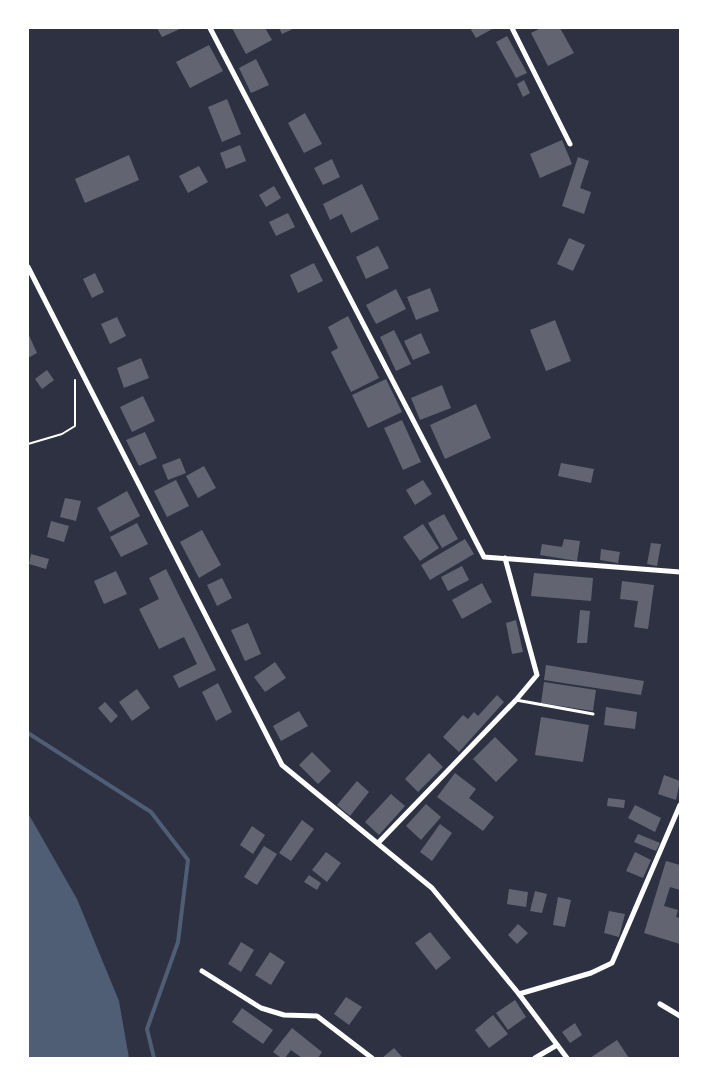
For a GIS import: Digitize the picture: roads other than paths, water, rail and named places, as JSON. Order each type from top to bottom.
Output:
[{"type":"street","points":[[210,28],[484,557],[680,572]]},
{"type":"street","points":[[512,28],[570,144]]},
{"type":"street","points":[[28,266],[282,765],[432,888],[519,994],[567,1058]]},
{"type":"street","points":[[378,843],[516,700],[537,675],[505,558]]},
{"type":"street","points":[[519,994],[591,973],[612,963],[678,818],[680,805]]},
{"type":"street","points":[[202,972],[261,1008],[284,1016],[317,1016],[372,1058]]},
{"type":"street","points":[[660,1004],[680,1016]]},
{"type":"street","points":[[535,1058],[557,1045]]},
{"type":"lane","points":[[516,700],[593,714]]},
{"type":"water","points":[[28,813],[77,899],[119,1001],[129,1058],[28,1058]]},
{"type":"waterway","points":[[28,733],[151,812],[188,860],[178,942],[147,1029],[154,1058]]}]
